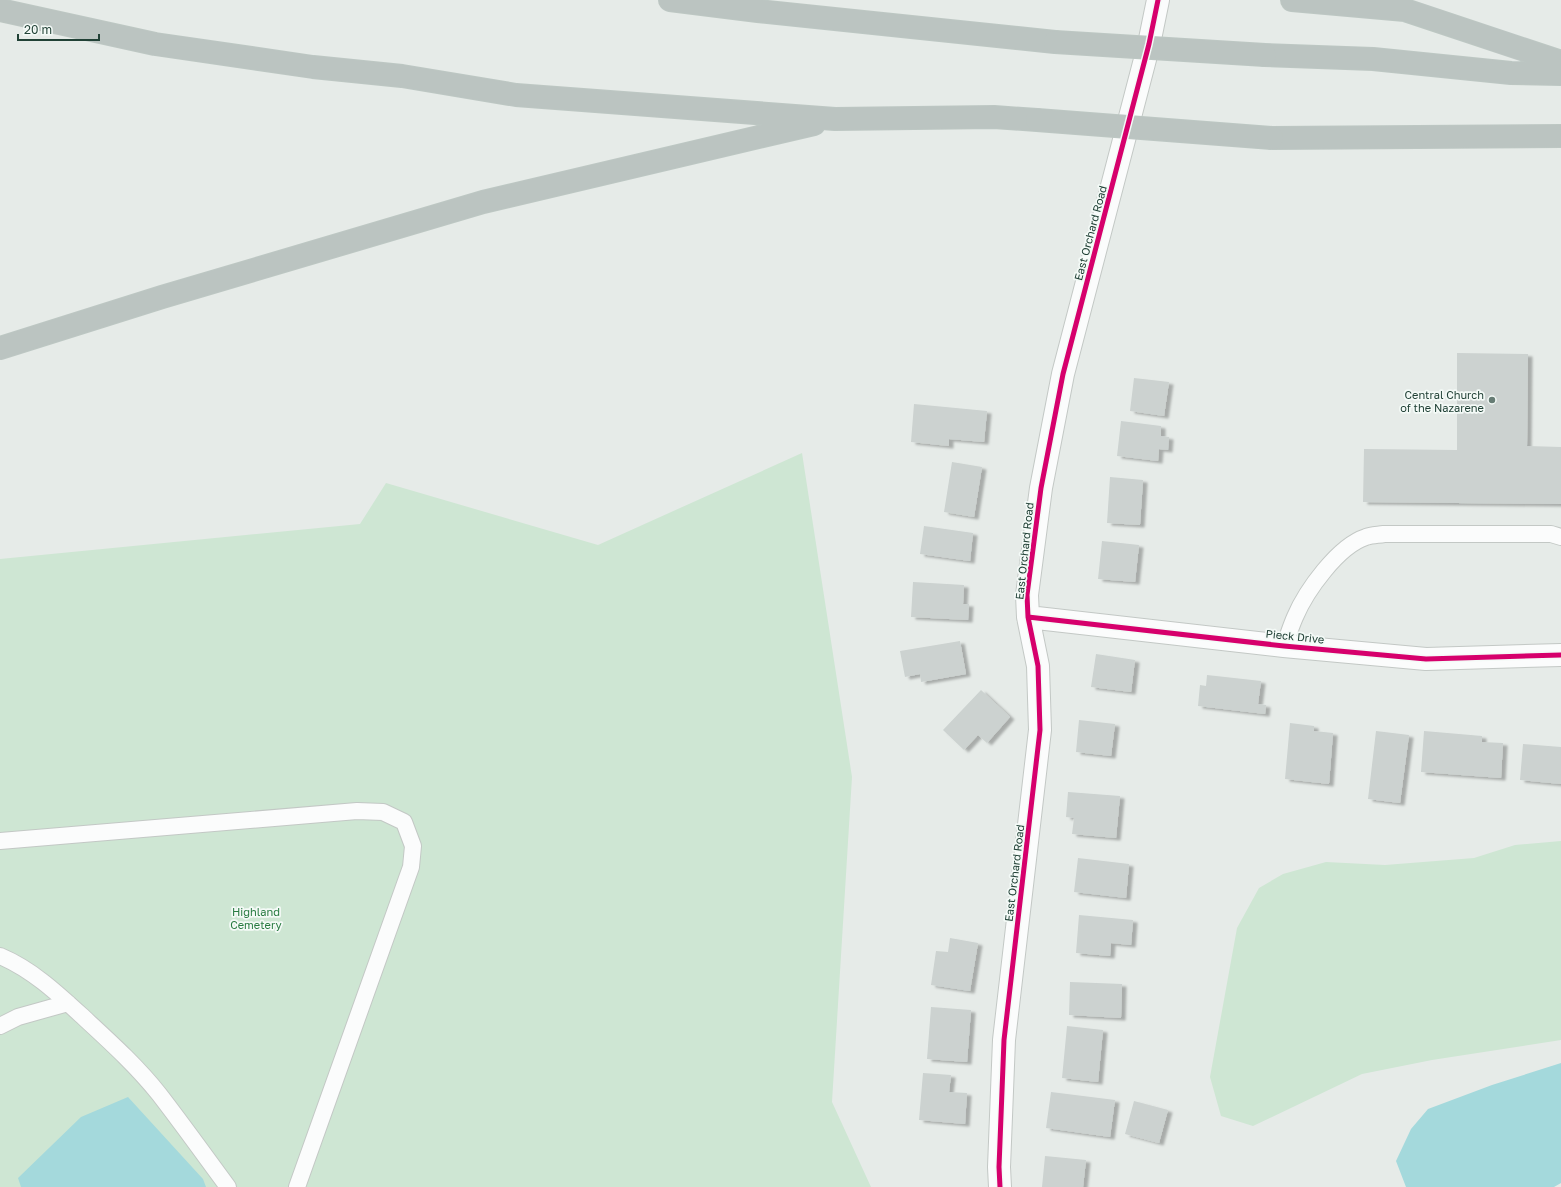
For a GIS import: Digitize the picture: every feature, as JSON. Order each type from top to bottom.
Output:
[{"type":"highway","points":[[670,0],[758,11],[1056,42],[1265,55],[1373,59],[1511,73],[1561,74]]},
{"type":"highway","points":[[1292,0],[1405,10],[1561,62]]},
{"type":"highway","points":[[0,10],[155,44],[313,67],[402,76],[516,95],[835,119],[994,117],[1272,138],[1561,136]]},
{"type":"highway","points":[[0,348],[162,297],[483,202],[835,119]]},
{"type":"street","name":"East Orchard Road","points":[[1000,1187],[999,1167],[1004,1040],[1040,730],[1038,666],[1028,617],[1027,595],[1041,488],[1063,374],[1149,44],[1158,0]]},
{"type":"street","name":"Pieck Drive","points":[[1028,617],[1284,646],[1426,659],[1561,654]]},
{"type":"lane","points":[[1284,646],[1296,615],[1310,589],[1332,561],[1365,537],[1384,534],[1551,534],[1561,537]]},
{"type":"lane","points":[[0,841],[357,811],[383,812],[404,822],[413,846],[411,868],[297,1187]]},
{"type":"lane","points":[[0,956],[12,961],[34,975],[68,1003],[118,1049],[159,1094],[228,1187]]},
{"type":"lane","points":[[0,1026],[18,1017],[68,1003]]},
{"type":"green space","name":"Highland Cemetery","points":[[802,453],[852,777],[832,1102],[871,1187],[0,1187],[0,559],[360,524],[386,483],[598,545]]},
{"type":"green space","points":[[1561,841],[1561,1040],[1432,1060],[1362,1074],[1253,1126],[1221,1116],[1210,1077],[1237,928],[1259,888],[1283,874],[1326,862],[1385,865],[1474,858],[1515,845]]},
{"type":"water","points":[[1561,1063],[1561,1183],[1554,1187],[1406,1187],[1396,1161],[1411,1129],[1428,1109],[1492,1085]]},
{"type":"water","points":[[128,1097],[203,1179],[206,1187],[21,1187],[18,1178],[81,1117]]},
{"type":"building","name":"Central Church of the Nazarene","points":[[1457,353],[1528,354],[1527,446],[1561,447],[1561,504],[1363,502],[1364,449],[1457,450]]},
{"type":"building","points":[[1134,378],[1169,382],[1164,416],[1130,411]]},
{"type":"building","points":[[914,404],[987,411],[984,442],[949,439],[949,446],[911,442]]},
{"type":"building","points":[[1121,421],[1161,426],[1161,436],[1169,437],[1168,450],[1159,449],[1158,461],[1117,456]]},
{"type":"building","points":[[952,462],[982,467],[974,517],[944,512]]},
{"type":"building","points":[[1110,477],[1143,480],[1140,525],[1107,523]]},
{"type":"building","points":[[924,526],[973,533],[970,561],[920,554]]},
{"type":"building","points":[[1102,541],[1139,545],[1135,582],[1098,579]]},
{"type":"building","points":[[913,582],[964,585],[963,604],[969,604],[968,620],[911,617]]},
{"type":"building","points":[[960,641],[966,674],[921,682],[920,674],[905,677],[900,651]]},
{"type":"building","points":[[1096,654],[1135,660],[1131,692],[1091,687]]},
{"type":"building","points":[[1207,675],[1261,681],[1258,704],[1266,705],[1265,714],[1198,706],[1200,685],[1206,686]]},
{"type":"building","points":[[981,690],[1010,717],[987,743],[978,735],[964,750],[943,730]]},
{"type":"building","points":[[1079,720],[1115,724],[1111,756],[1076,752]]},
{"type":"building","points":[[1290,723],[1314,726],[1314,731],[1333,733],[1329,784],[1285,779]]},
{"type":"building","points":[[1376,731],[1409,735],[1400,803],[1368,799]]},
{"type":"building","points":[[1424,731],[1482,736],[1482,742],[1503,743],[1501,778],[1421,772]]},
{"type":"building","points":[[1523,744],[1561,747],[1561,784],[1520,780]]},
{"type":"building","points":[[1068,792],[1120,796],[1116,838],[1072,834],[1074,818],[1066,817]]},
{"type":"building","points":[[1078,858],[1129,864],[1126,898],[1074,892]]},
{"type":"building","points":[[1079,915],[1133,920],[1131,945],[1111,943],[1110,956],[1076,953]]},
{"type":"building","points":[[950,938],[978,943],[970,991],[931,985],[936,951],[948,952]]},
{"type":"building","points":[[1070,982],[1122,984],[1121,1018],[1069,1015]]},
{"type":"building","points":[[931,1007],[971,1010],[967,1062],[927,1059]]},
{"type":"building","points":[[1067,1026],[1103,1030],[1098,1082],[1062,1078]]},
{"type":"building","points":[[923,1073],[951,1075],[949,1092],[967,1093],[965,1124],[919,1120]]},
{"type":"building","points":[[1051,1092],[1115,1100],[1110,1137],[1046,1128]]},
{"type":"building","points":[[1134,1101],[1168,1110],[1159,1143],[1125,1134]]},
{"type":"building","points":[[1045,1156],[1086,1160],[1083,1187],[1042,1187]]},
{"type":"cycle path","points":[[1000,1187],[999,1167],[1004,1040],[1040,730],[1038,666],[1028,617],[1027,595],[1041,488],[1063,374],[1149,44],[1158,0]]},
{"type":"cycle path","points":[[1028,617],[1284,646],[1426,659],[1561,655]]},
{"type":"place","name":"Central Church of the Nazarene","points":[[1492,400]]}]
